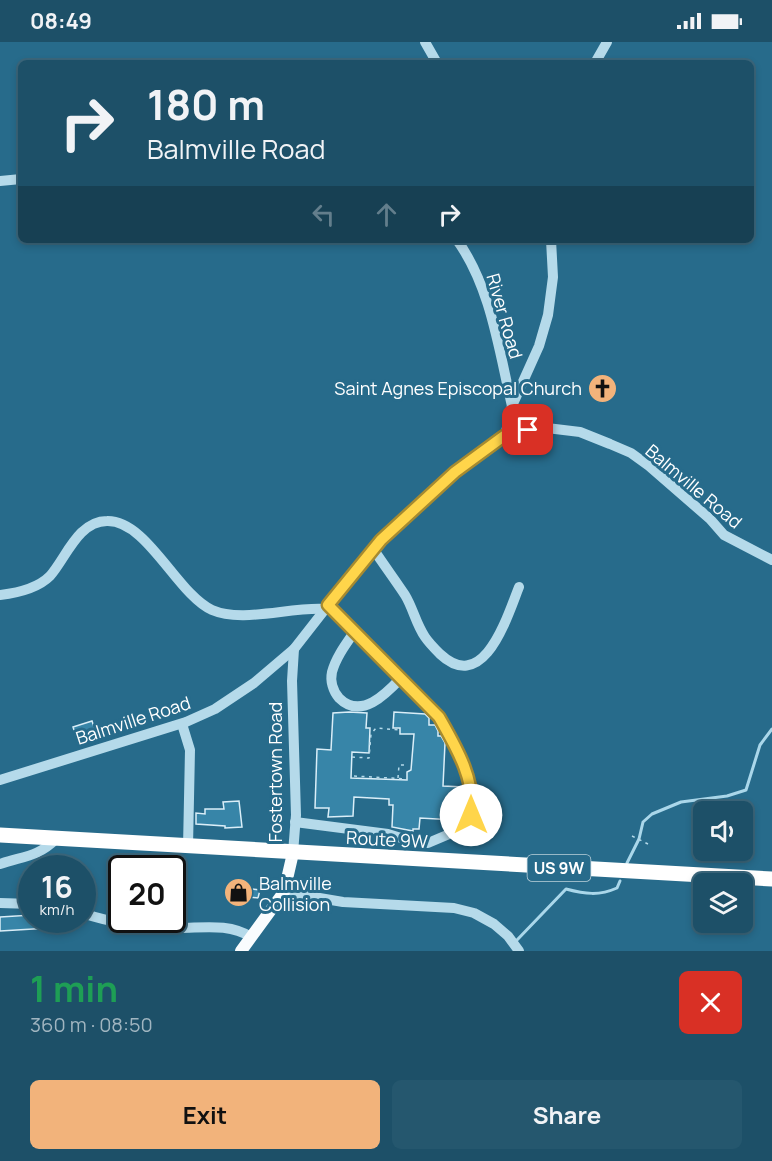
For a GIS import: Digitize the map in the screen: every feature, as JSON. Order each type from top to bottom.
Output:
[{"type":"highway","name":"Route 9W","points":[[0,835],[772,879]]},
{"type":"main road","name":"Fostertown Road","points":[[241,951],[284,892],[293,853]]},
{"type":"street","points":[[425,42],[435,60]]},
{"type":"street","points":[[597,60],[607,42]]},
{"type":"street","points":[[0,181],[18,179]]},
{"type":"street","name":"River Road","points":[[459,243],[473,268],[486,300],[513,406]]},
{"type":"street","points":[[504,436],[513,406],[539,346],[548,315],[553,277],[551,243]]},
{"type":"street","name":"Balmville Road","points":[[0,780],[182,723],[215,709],[254,683],[294,650],[326,607],[374,550],[414,509],[455,472],[504,436],[528,430],[554,428],[580,432],[631,453],[710,519],[724,535],[772,560]]},
{"type":"street","points":[[0,595],[24,591],[40,584],[49,576],[79,535],[95,524],[105,521],[121,523],[129,527],[188,591],[202,605],[211,610],[227,615],[243,616],[326,607],[355,632],[439,717],[468,776],[473,801],[471,815],[466,822],[438,840],[428,843],[414,842],[388,834],[295,822]]},
{"type":"street","points":[[374,550],[406,597],[425,638],[448,661],[462,666],[475,664],[487,654],[504,627],[519,587]]},
{"type":"street","points":[[355,632],[341,652],[331,674],[336,694],[342,701],[360,706],[379,700],[401,678]]},
{"type":"street","name":"Fostertown Road","points":[[293,853],[295,822],[291,681],[294,650]]},
{"type":"street","points":[[341,652],[350,660]]},
{"type":"street","points":[[375,686],[385,694]]},
{"type":"street","points":[[182,723],[190,750],[188,847]]},
{"type":"street","points":[[0,864],[34,855],[46,849],[56,839]]},
{"type":"street","points":[[284,892],[343,902],[454,908],[474,913],[494,924],[508,936],[519,951]]},
{"type":"street","points":[[0,903],[18,904]]},
{"type":"street","points":[[96,916],[177,928],[228,927],[251,937]]},
{"type":"path","points":[[352,757],[369,758],[371,734],[376,728],[400,730]]},
{"type":"path","points":[[398,778],[399,765],[405,765]]},
{"type":"path","points":[[354,776],[407,779]]},
{"type":"path","points":[[632,836],[648,844]]},
{"type":"building","points":[[394,712],[425,714],[429,718],[429,725],[435,725],[438,736],[441,736],[445,743],[443,786],[464,787],[464,811],[455,820],[420,818],[419,829],[413,829],[413,831],[392,827],[393,805],[389,805],[389,799],[354,797],[353,816],[328,817],[329,808],[315,808],[317,749],[331,750],[333,713],[367,713],[366,728],[370,728],[369,753],[352,752],[351,778],[407,780],[407,772],[411,770],[414,734],[400,734],[400,728],[393,728]]},
{"type":"building","points":[[92,721],[96,733],[77,739],[73,727]]},
{"type":"building","points":[[239,801],[242,827],[225,828],[225,826],[196,824],[196,813],[205,814],[205,809],[224,809],[223,802]]},
{"type":"building","name":"Balmville Collision","points":[[228,886],[260,890],[258,898],[248,897],[247,901],[227,899]]},
{"type":"building","points":[[18,916],[18,930],[0,931],[0,917]]},
{"type":"waterway","points":[[627,863],[639,839],[643,822],[652,814],[681,802],[727,796],[746,790],[760,745],[772,729]]},
{"type":"waterway","points":[[517,940],[566,889],[598,893],[617,888],[620,881]]},
{"type":"place","name":"Saint Agnes Episcopal Church","points":[[603,388]]},
{"type":"place","name":"Balmville Collision","points":[[238,893]]},
{"type":"route","points":[[471,815],[472,788],[451,738],[439,717],[328,605],[381,540],[455,472],[504,436],[528,430]]}]
